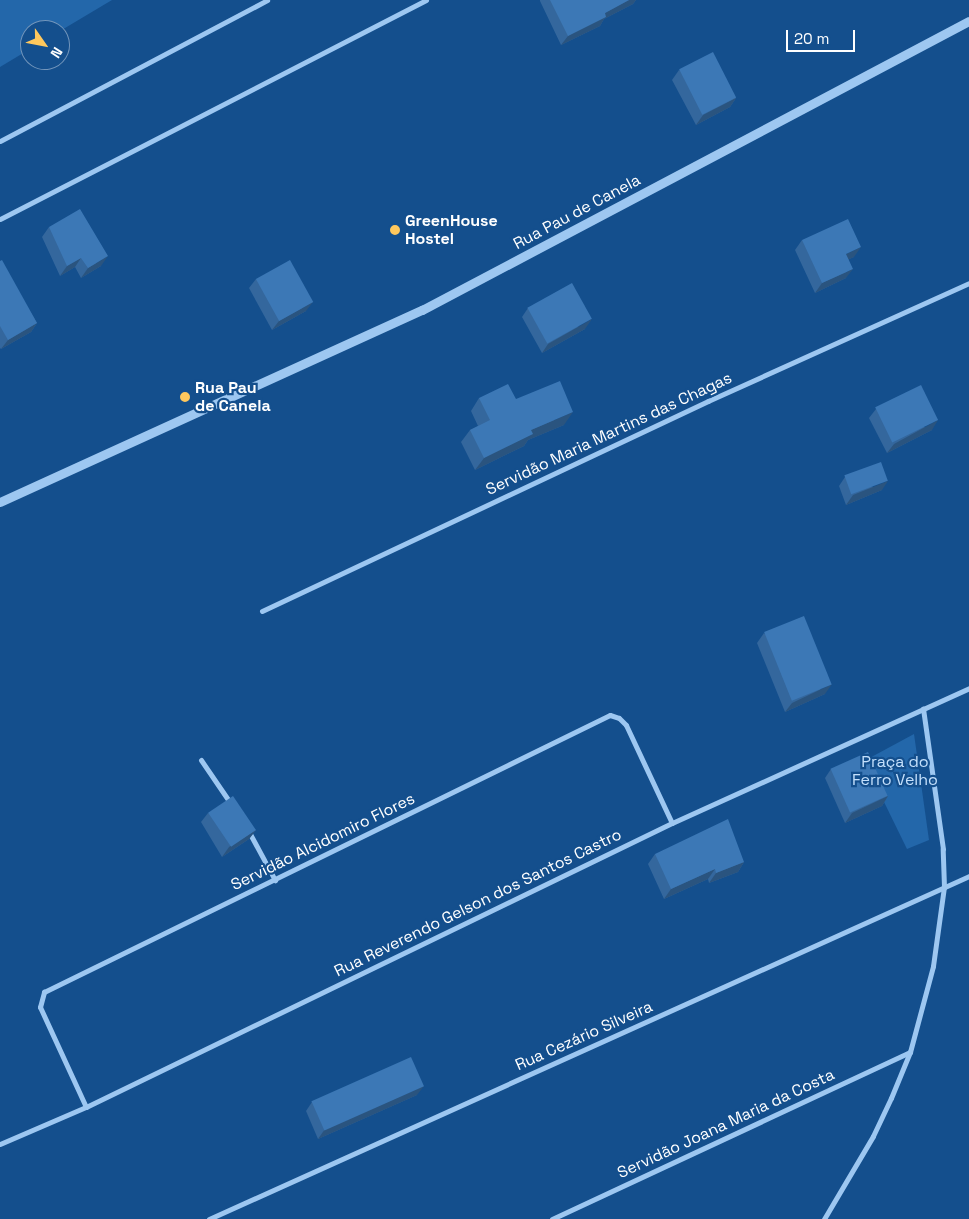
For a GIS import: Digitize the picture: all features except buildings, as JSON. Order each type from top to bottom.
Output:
[{"type":"street","points":[[0,141],[266,0]]},
{"type":"street","points":[[0,219],[426,0]]},
{"type":"street","name":"Rua Pau de Canela","points":[[0,502],[422,310],[969,21]]},
{"type":"street","name":"Servidão Maria Martins das Chagas","points":[[262,611],[708,401],[969,284]]},
{"type":"street","name":"Rua Reverendo Gelson dos Santos Castro","points":[[0,1144],[86,1107],[672,823],[969,688]]},
{"type":"street","points":[[824,1219],[873,1136],[910,1052],[933,966],[944,887],[940,824],[923,708]]},
{"type":"street","name":"Servidão Alcidomiro Flores","points":[[86,1107],[40,1007],[44,992],[610,715],[619,718],[626,725],[672,823]]},
{"type":"street","points":[[201,760],[233,808]]},
{"type":"street","points":[[244,824],[275,880]]},
{"type":"street","name":"Rua Cezário Silveira","points":[[210,1219],[969,876]]},
{"type":"street","name":"Servidão Joana Maria da Costa","points":[[552,1219],[910,1052]]},
{"type":"green space","points":[[0,0],[112,0],[70,25],[70,20],[20,20],[20,55],[0,67]]},
{"type":"green space","name":"Praça do Ferro Velho","points":[[914,734],[929,840],[907,849],[864,761]]},
{"type":"place","name":"GreenHouse Hostel","points":[[395,230]]},
{"type":"place","name":"Rua Pau de Canela","points":[[185,397]]}]
